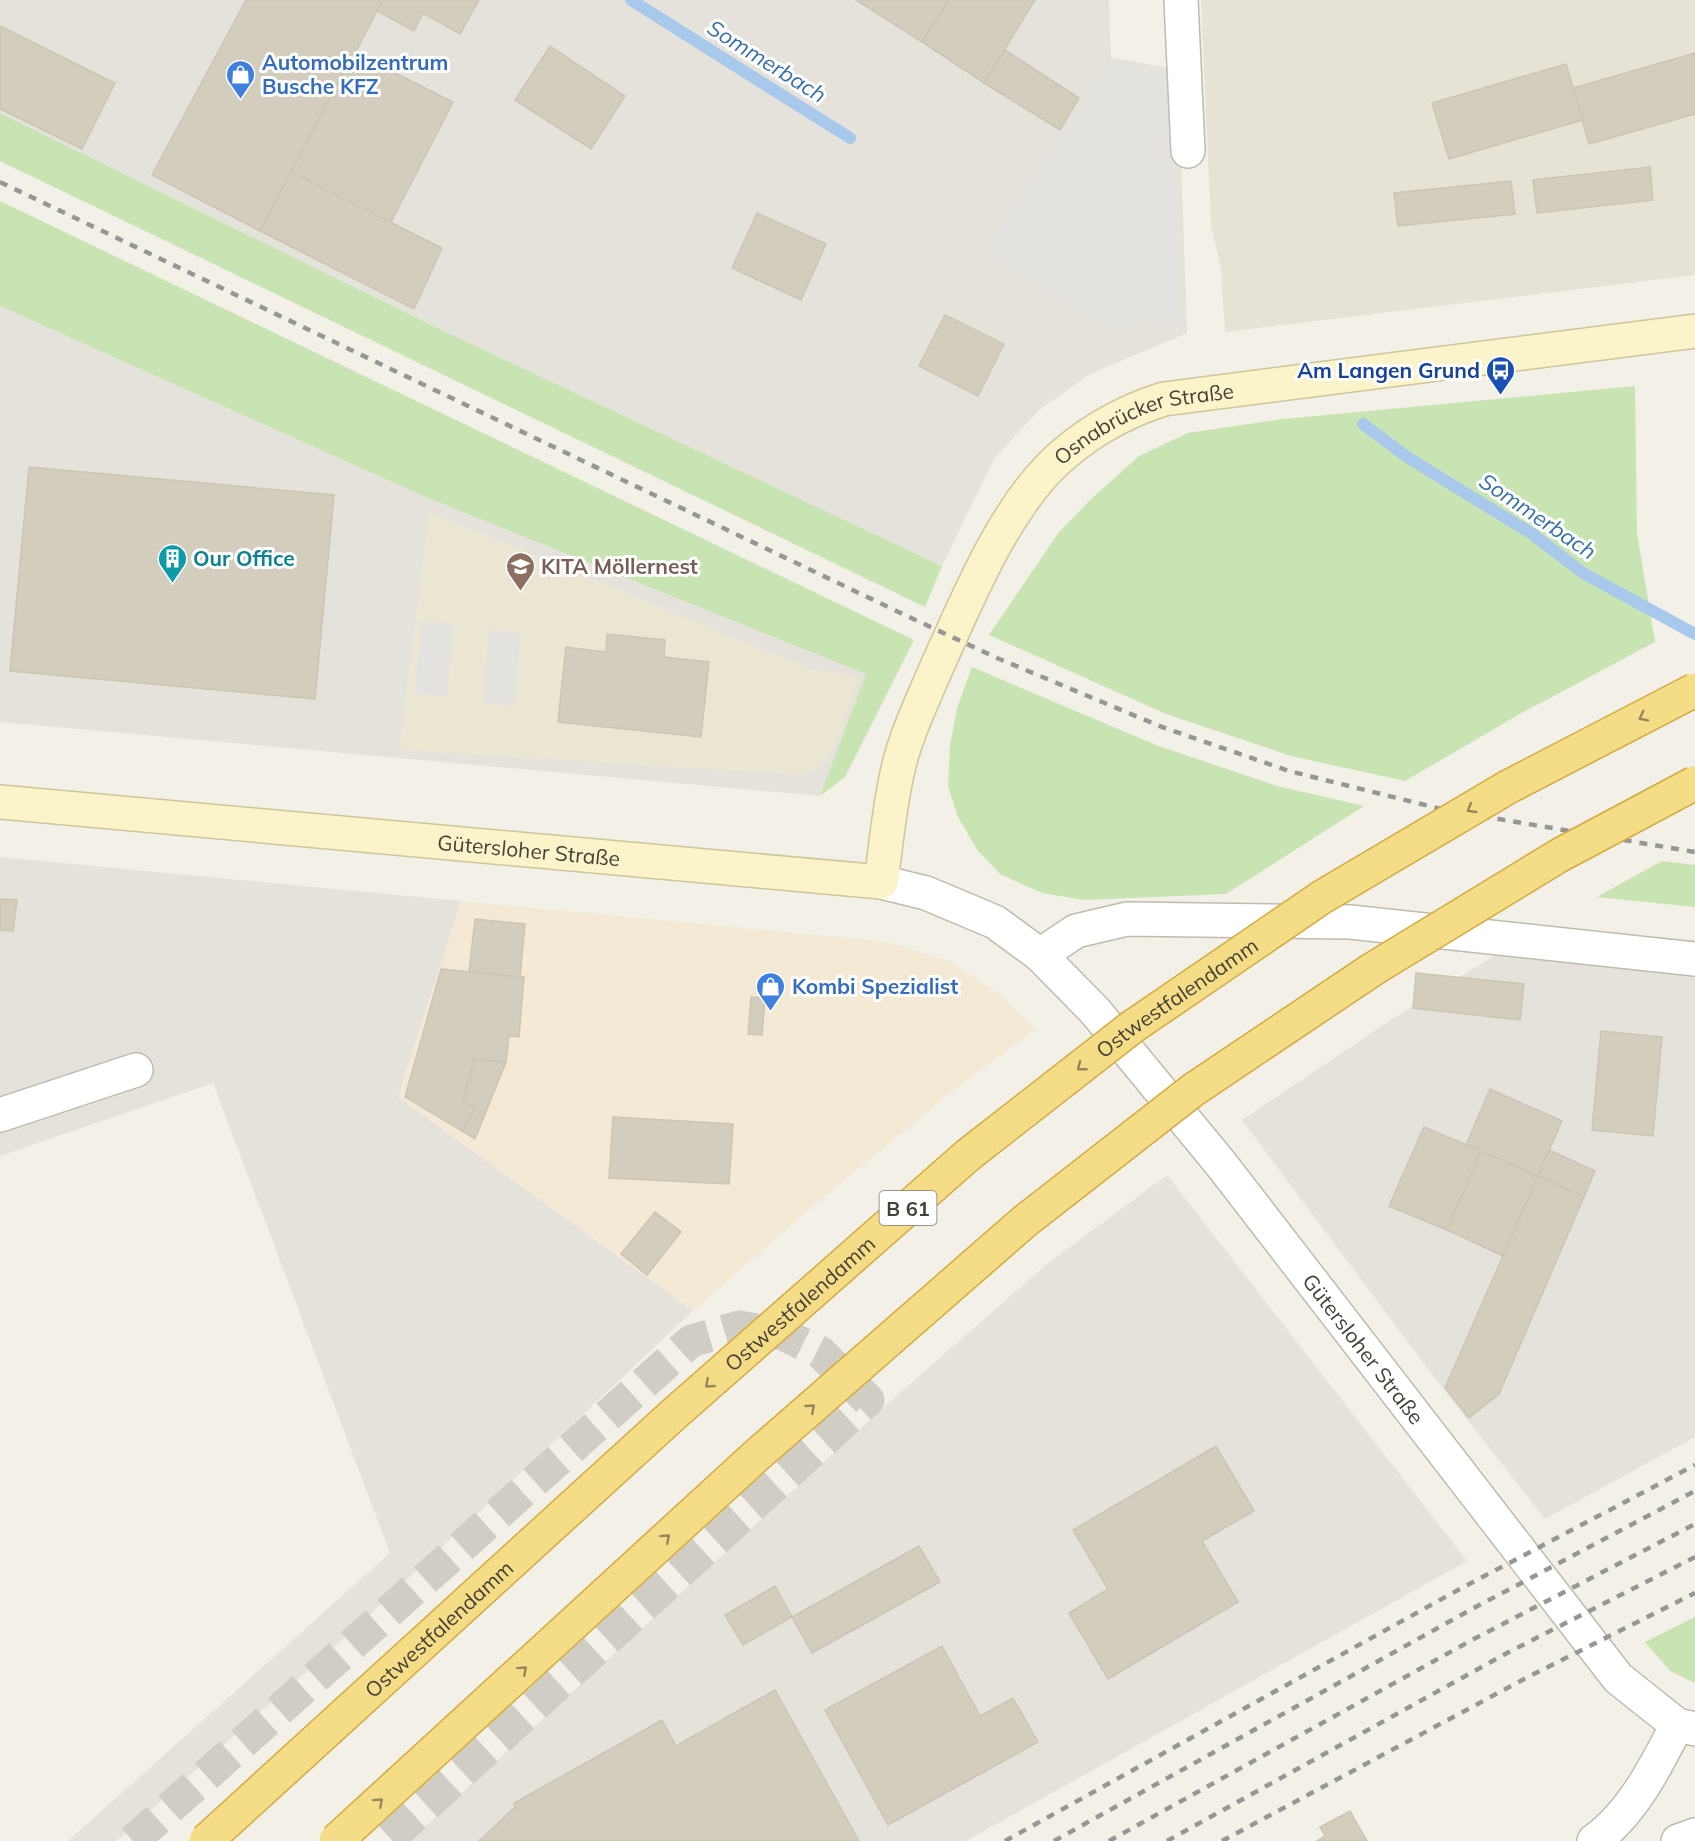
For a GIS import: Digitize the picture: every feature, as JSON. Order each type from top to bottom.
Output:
[{"type":"highway","name":"Ostwestfalendamm","points":[[206,1841],[674,1414],[968,1155],[1132,1027],[1322,897],[1508,787],[1695,690]]},
{"type":"highway","points":[[336,1841],[766,1447],[1025,1221],[1175,1104],[1373,969],[1560,855],[1695,783]]},
{"type":"main road","name":"Osnabrücker Straße","points":[[881,882],[897,771],[946,646],[986,563],[1020,506],[1048,469],[1087,437],[1132,409],[1164,399],[1695,331]]},
{"type":"main road","name":"Gütersloher Straße","points":[[0,802],[881,882]]},
{"type":"street","points":[[1181,0],[1188,151]]},
{"type":"street","name":"Gütersloher Straße","points":[[881,882],[926,893],[995,922],[1040,955],[1095,1011],[1221,1164],[1618,1677],[1686,1727]]},
{"type":"street","points":[[1040,955],[1076,931],[1127,919],[1350,922],[1695,959]]},
{"type":"street","points":[[0,1115],[136,1070]]},
{"type":"street","points":[[1594,1841],[1605,1833],[1641,1790],[1686,1727]]},
{"type":"street","points":[[1678,1841],[1695,1835]]},
{"type":"shaded area","points":[[0,0],[1109,0],[1111,57],[1178,70],[1187,333],[1090,374],[1039,410],[994,459],[942,566],[429,324],[0,113]]},
{"type":"shaded area","points":[[1201,0],[1695,0],[1695,275],[1225,332],[1221,268],[1211,226]]},
{"type":"shaded area","points":[[1109,63],[1168,75],[1179,326],[1136,318],[1119,333],[986,251]]},
{"type":"shaded area","points":[[0,306],[423,496],[867,674],[820,796],[0,722]]},
{"type":"shaded area","name":"KITA Möllernest","points":[[429,512],[811,669],[859,677],[839,736],[824,761],[805,775],[399,750]]},
{"type":"shaded area","points":[[421,621],[453,624],[447,697],[415,694]]},
{"type":"shaded area","points":[[489,630],[521,633],[514,706],[483,703]]},
{"type":"shaded area","points":[[0,857],[461,901],[398,1097],[693,1311],[363,1621],[116,1841],[68,1841],[390,1553],[213,1083],[0,1156]]},
{"type":"shaded area","points":[[461,901],[889,942],[951,962],[995,991],[1036,1029],[949,1094],[814,1205],[693,1311],[398,1097]]},
{"type":"shaded area","points":[[1541,927],[1695,940],[1695,1437],[1545,1519],[1431,1373],[1242,1120],[1392,1019]]},
{"type":"shaded area","points":[[1167,1175],[1467,1561],[966,1841],[409,1841],[894,1398],[1046,1265]]},
{"type":"green space","points":[[0,113],[429,324],[942,566],[925,607],[0,161]]},
{"type":"green space","points":[[0,201],[914,640],[845,777],[820,796],[866,674],[423,496],[0,306]]},
{"type":"green space","points":[[1635,386],[1637,533],[1655,642],[1518,715],[1405,781],[1291,756],[1166,714],[989,635],[1059,532],[1092,498],[1139,456],[1188,433],[1283,419]]},
{"type":"green space","points":[[972,667],[1156,745],[1277,786],[1364,806],[1226,894],[1084,900],[1042,893],[1000,874],[978,851],[958,817],[948,786],[950,746],[957,708]]},
{"type":"green space","points":[[1662,861],[1695,865],[1695,907],[1597,897]]},
{"type":"green space","points":[[1695,1617],[1695,1683],[1670,1671],[1645,1642]]},
{"type":"building","points":[[246,0],[383,0],[260,231],[152,175]]},
{"type":"building","points":[[383,0],[479,0],[460,34],[423,13],[414,31],[377,11]]},
{"type":"building","points":[[856,0],[949,0],[922,42]]},
{"type":"building","points":[[949,0],[1035,0],[984,83],[922,42]]},
{"type":"building","points":[[0,26],[115,83],[82,149],[0,109]]},
{"type":"building","points":[[550,46],[625,96],[591,149],[515,100]]},
{"type":"building","points":[[1005,50],[1079,98],[1060,130],[984,83]]},
{"type":"building","points":[[354,52],[453,102],[390,224],[291,172]]},
{"type":"building","points":[[1695,53],[1695,114],[1589,144],[1573,88]]},
{"type":"building","points":[[1566,64],[1583,120],[1449,159],[1432,103]]},
{"type":"building","points":[[1650,167],[1653,200],[1537,213],[1533,180]]},
{"type":"building","points":[[291,172],[442,248],[414,309],[260,231]]},
{"type":"building","points":[[1511,181],[1515,214],[1398,226],[1394,193]]},
{"type":"building","points":[[757,213],[826,244],[801,300],[732,268]]},
{"type":"building","points":[[945,315],[1004,344],[978,396],[919,366]]},
{"type":"building","name":"Our Office","points":[[29,467],[334,495],[315,699],[10,671]]},
{"type":"building","points":[[607,634],[665,640],[664,657],[709,662],[701,737],[558,722],[566,647],[606,652]]},
{"type":"building","points":[[0,899],[17,900],[13,931],[0,930]]},
{"type":"building","points":[[475,919],[525,924],[520,977],[469,972]]},
{"type":"building","points":[[441,969],[524,977],[519,1037],[509,1036],[506,1062],[474,1060],[463,1101],[475,1109],[462,1131],[405,1097]]},
{"type":"building","points":[[1416,973],[1524,984],[1520,1020],[1413,1008]]},
{"type":"building","points":[[751,997],[765,998],[762,1035],[748,1034]]},
{"type":"building","points":[[1601,1031],[1662,1037],[1653,1136],[1592,1130]]},
{"type":"building","points":[[474,1060],[506,1062],[475,1139],[462,1131],[475,1109],[463,1101]]},
{"type":"building","points":[[1490,1089],[1562,1121],[1538,1176],[1466,1145]]},
{"type":"building","points":[[613,1117],[733,1124],[729,1184],[609,1178]]},
{"type":"building","points":[[1424,1127],[1481,1151],[1447,1230],[1389,1206]]},
{"type":"building","points":[[1549,1150],[1595,1171],[1584,1197],[1538,1176]]},
{"type":"building","points":[[1481,1151],[1538,1176],[1503,1256],[1447,1230]]},
{"type":"building","points":[[1538,1176],[1584,1197],[1499,1394],[1469,1418],[1445,1388]]},
{"type":"building","points":[[655,1212],[681,1232],[647,1275],[621,1254]]},
{"type":"building","points":[[1216,1446],[1254,1511],[1202,1541],[1238,1602],[1108,1679],[1069,1613],[1108,1589],[1073,1530]]},
{"type":"building","points":[[919,1546],[940,1582],[812,1653],[792,1617]]},
{"type":"building","points":[[775,1586],[792,1617],[743,1645],[725,1615]]},
{"type":"building","points":[[942,1646],[980,1716],[1013,1698],[1038,1742],[888,1825],[825,1710]]},
{"type":"building","points":[[775,1690],[859,1841],[479,1841],[515,1807],[514,1803],[662,1720],[676,1746]]},
{"type":"building","points":[[1350,1811],[1367,1841],[1317,1841],[1325,1836],[1320,1827]]},
{"type":"waterway","name":"Sommerbach","points":[[631,0],[850,138]]},
{"type":"waterway","name":"Sommerbach","points":[[1363,424],[1407,457],[1532,534],[1583,573],[1695,634]]},
{"type":"tunnel","points":[[133,1841],[691,1341],[739,1327],[783,1334],[821,1353],[868,1400],[387,1841]]},
{"type":"railway","points":[[0,182],[907,616],[997,658],[1162,727],[1289,771],[1445,810],[1695,852]]},
{"type":"railway","points":[[1005,1841],[1458,1590],[1695,1465]]},
{"type":"railway","points":[[1054,1841],[1472,1609],[1695,1491]]},
{"type":"railway","points":[[1109,1841],[1472,1640],[1695,1524]]},
{"type":"railway","points":[[1167,1841],[1507,1653],[1695,1557]]},
{"type":"railway","points":[[1222,1841],[1526,1678],[1695,1593]]},
{"type":"place","name":"Automobilzentrum Busche KFZ","points":[[241,100]]},
{"type":"place","name":"Am Langen Grund","points":[[1501,396]]},
{"type":"place","name":"Our Office","points":[[172,584]]},
{"type":"place","name":"KITA Möllernest","points":[[520,592]]},
{"type":"place","name":"Kombi Spezialist","points":[[771,1012]]}]
